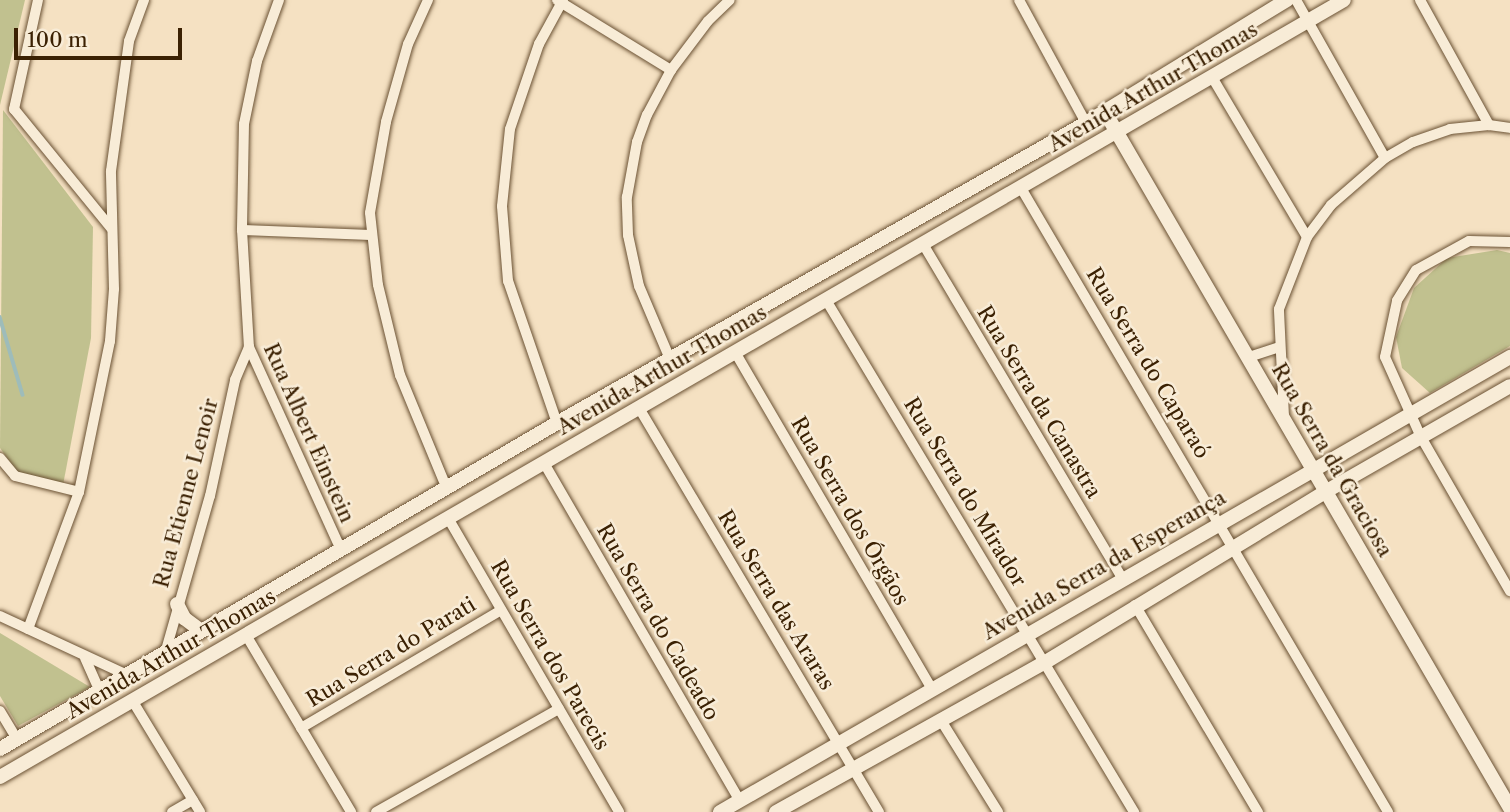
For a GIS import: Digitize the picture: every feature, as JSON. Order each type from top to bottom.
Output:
[{"type":"main road","name":"Avenida Arthur Thomas","points":[[0,749],[557,423],[583,411],[1105,112],[1287,0]]},
{"type":"main road","name":"Avenida Arthur Thomas","points":[[0,777],[1344,0]]},
{"type":"main road","name":"Rua Serra da Graciosa","points":[[1105,112],[1510,808]]},
{"type":"main road","points":[[773,302],[786,323]]},
{"type":"main road","name":"Avenida Serra da Esperança","points":[[720,812],[1311,469],[1510,357]]},
{"type":"main road","points":[[776,812],[1044,663],[1135,605],[1234,550],[1325,492],[1510,386]]},
{"type":"main road","points":[[583,411],[596,433]]},
{"type":"main road","points":[[398,518],[412,540]]},
{"type":"main road","points":[[177,604],[184,618],[201,631]]},
{"type":"main road","points":[[158,685],[166,650]]},
{"type":"main road","points":[[55,719],[66,740]]},
{"type":"street","points":[[38,0],[14,109],[111,228]]},
{"type":"street","points":[[28,629],[79,492],[110,341],[111,171],[129,41],[144,0]]},
{"type":"street","name":"Rua Albert Einstein","points":[[279,0],[257,61],[244,124],[242,230],[249,347],[341,550]]},
{"type":"street","points":[[428,0],[408,44],[386,122],[370,213],[378,285],[400,375],[447,489]]},
{"type":"street","points":[[670,359],[639,286],[628,234],[627,197],[637,142],[671,70],[708,21],[730,0]]},
{"type":"street","points":[[1019,0],[1086,123]]},
{"type":"street","points":[[1296,0],[1385,158]]},
{"type":"street","points":[[1420,0],[1489,125]]},
{"type":"street","points":[[557,423],[508,281],[502,206],[510,129],[540,44],[561,1],[671,70]]},
{"type":"street","points":[[1212,77],[1307,237]]},
{"type":"street","points":[[1284,417],[1279,309],[1307,237],[1331,205],[1385,158],[1413,142],[1450,129],[1489,125],[1510,128]]},
{"type":"street","name":"Rua Serra do Caparaó","points":[[1021,188],[1220,522],[1388,812]]},
{"type":"street","points":[[242,230],[372,235]]},
{"type":"street","points":[[1510,242],[1490,238],[1450,248],[1416,270],[1397,301],[1385,357],[1421,437],[1510,591]]},
{"type":"street","name":"Rua Serra da Canastra","points":[[923,244],[1122,579]]},
{"type":"street","name":"Rua Serra do Mirador","points":[[826,300],[1134,812]]},
{"type":"street","name":"Rua Etienne Lenoir","points":[[166,650],[210,496],[235,380],[249,347]]},
{"type":"street","points":[[1248,357],[1279,347]]},
{"type":"street","name":"Rua Serra dos Órgãos","points":[[735,352],[932,689]]},
{"type":"street","name":"Rua Serra das Araras","points":[[639,408],[879,812]]},
{"type":"street","points":[[0,458],[15,476],[79,492]]},
{"type":"street","name":"Rua Serra do Cadeado","points":[[544,463],[740,800]]},
{"type":"street","name":"Rua Serra dos Parecis","points":[[448,518],[619,812]]},
{"type":"street","points":[[1135,605],[1258,812]]},
{"type":"street","name":"Rua Serra do Parati","points":[[301,728],[501,610]]},
{"type":"street","points":[[0,616],[85,658],[125,674]]},
{"type":"street","points":[[246,635],[351,812]]},
{"type":"street","points":[[85,658],[99,690]]},
{"type":"street","points":[[132,700],[200,812]]},
{"type":"street","points":[[376,812],[559,709]]},
{"type":"street","points":[[0,710],[17,738]]},
{"type":"street","points":[[942,722],[998,812]]},
{"type":"street","points":[[172,812],[193,800]]},
{"type":"green space","points":[[0,0],[25,0],[0,105]]},
{"type":"green space","points":[[3,110],[93,227],[91,338],[63,485],[18,473],[0,448]]},
{"type":"green space","points":[[1497,250],[1510,253],[1510,346],[1430,393],[1402,368],[1396,337],[1414,288],[1447,258]]},
{"type":"green space","points":[[0,633],[90,687],[18,726],[0,696]]},
{"type":"waterway","points":[[0,317],[23,395]]}]
